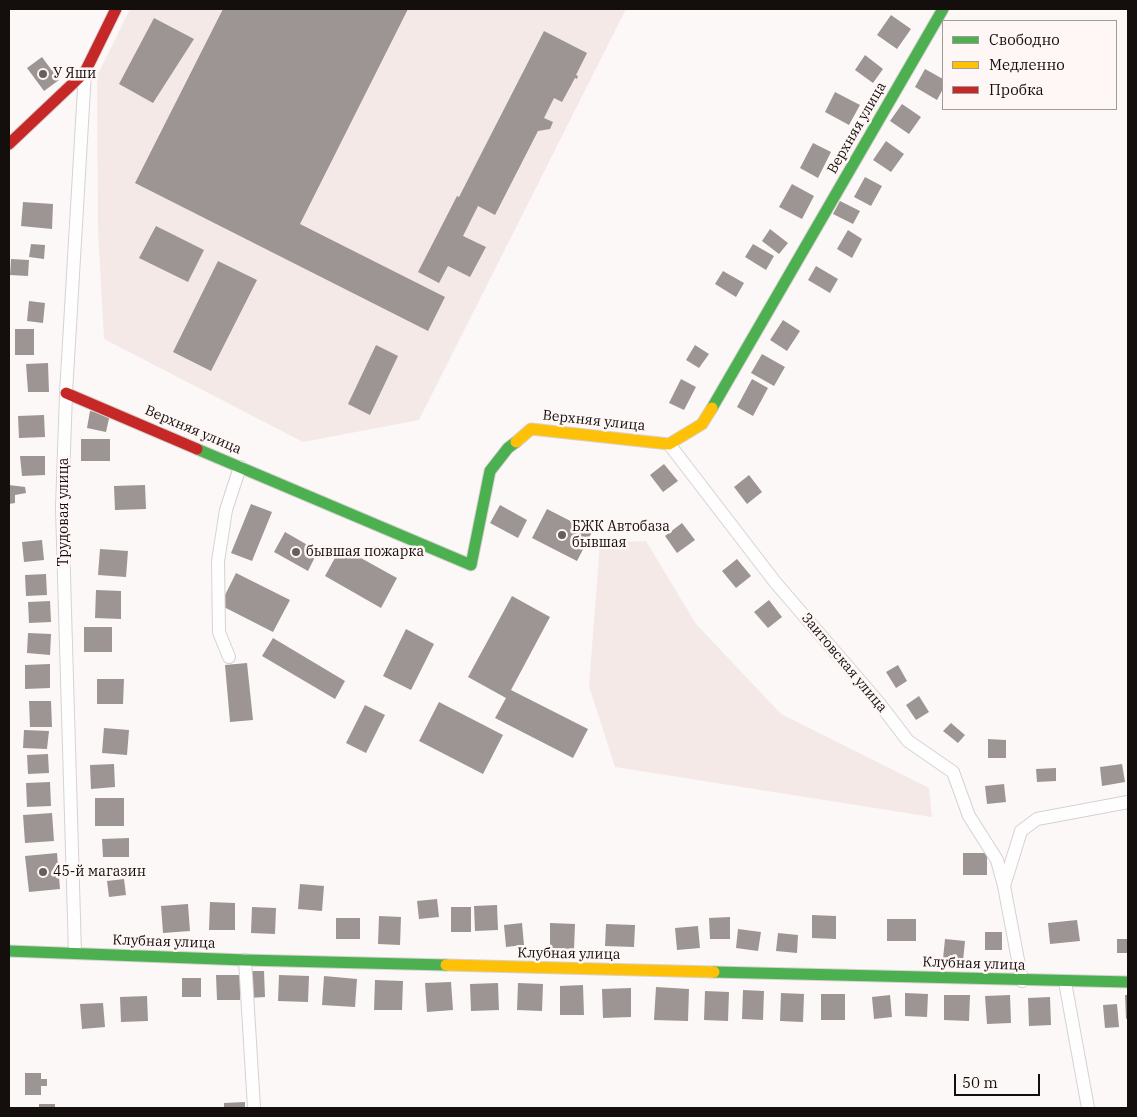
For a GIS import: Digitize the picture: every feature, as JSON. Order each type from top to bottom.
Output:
[{"type":"street","points":[[9,144],[85,72],[116,9]]},
{"type":"street","name":"Верхняя улица","points":[[66,393],[471,565],[490,471],[508,448],[531,429],[669,444],[702,424],[943,9]]},
{"type":"street","name":"Трудовая улица","points":[[75,953],[62,508],[66,393],[85,72]]},
{"type":"street","name":"Заитовская улица","points":[[669,444],[775,582],[879,703],[908,741],[953,772],[970,816],[997,860],[1004,886],[1022,981]]},
{"type":"street","points":[[229,657],[219,632],[218,561],[226,510],[240,467]]},
{"type":"street","name":"Заитовская улица","points":[[1004,886],[1021,831],[1037,819],[1128,802]]},
{"type":"street","name":"Клубная улица","points":[[9,951],[245,960],[1022,981],[1128,982]]},
{"type":"street","points":[[245,960],[254,1108]]},
{"type":"street","points":[[1064,982],[1088,1108]]},
{"type":"shaded area","points":[[130,9],[626,9],[419,420],[303,442],[104,339],[98,232],[97,76]]},
{"type":"shaded area","points":[[646,541],[696,624],[781,714],[929,788],[932,817],[615,767],[589,686],[600,543]]},
{"type":"building","points":[[223,9],[408,9],[300,224],[445,297],[428,331],[135,183]]},
{"type":"building","points":[[891,15],[911,29],[897,49],[877,35]]},
{"type":"building","points":[[154,18],[194,39],[153,103],[119,84]]},
{"type":"building","points":[[544,31],[587,53],[576,75],[578,76],[577,79],[575,78],[562,102],[554,98],[544,118],[553,122],[550,129],[538,131],[495,215],[478,206],[463,236],[486,247],[470,277],[448,266],[439,283],[418,272],[457,196],[459,197]]},
{"type":"building","points":[[865,55],[883,69],[873,83],[855,70]]},
{"type":"building","points":[[42,57],[59,80],[44,91],[27,68]]},
{"type":"building","points":[[925,69],[942,78],[942,91],[937,100],[915,87]]},
{"type":"building","points":[[835,92],[860,105],[849,125],[825,112]]},
{"type":"building","points":[[902,104],[921,117],[909,134],[890,121]]},
{"type":"building","points":[[886,141],[904,154],[891,172],[873,160]]},
{"type":"building","points":[[813,143],[831,152],[818,178],[800,168]]},
{"type":"building","points":[[865,177],[882,186],[871,206],[854,197]]},
{"type":"building","points":[[792,184],[814,196],[802,219],[779,207]]},
{"type":"building","points":[[840,201],[860,211],[853,224],[833,214]]},
{"type":"building","points":[[23,202],[53,204],[52,229],[21,226]]},
{"type":"building","points":[[156,226],[204,250],[188,282],[139,258]]},
{"type":"building","points":[[770,229],[788,243],[779,254],[762,241]]},
{"type":"building","points":[[848,230],[862,239],[852,258],[837,249]]},
{"type":"building","points":[[31,244],[45,245],[44,259],[29,257]]},
{"type":"building","points":[[753,244],[774,256],[766,270],[745,257]]},
{"type":"building","points":[[11,259],[29,260],[28,276],[10,275]]},
{"type":"building","points":[[218,261],[257,280],[211,371],[173,352]]},
{"type":"building","points":[[816,266],[838,279],[830,293],[808,280]]},
{"type":"building","points":[[723,271],[744,283],[736,297],[715,284]]},
{"type":"building","points":[[29,301],[45,303],[43,323],[27,321]]},
{"type":"building","points":[[783,320],[800,331],[787,351],[770,340]]},
{"type":"building","points":[[15,329],[34,329],[34,355],[15,355]]},
{"type":"building","points":[[376,345],[398,356],[370,415],[348,404]]},
{"type":"building","points":[[695,345],[709,354],[699,368],[686,360]]},
{"type":"building","points":[[762,354],[785,367],[774,386],[751,373]]},
{"type":"building","points":[[48,363],[49,392],[28,392],[26,364]]},
{"type":"building","points":[[681,379],[696,387],[684,410],[669,403]]},
{"type":"building","points":[[752,379],[768,388],[753,416],[737,407]]},
{"type":"building","points":[[90,411],[110,414],[106,432],[87,428]]},
{"type":"building","points":[[44,415],[45,437],[19,438],[18,416]]},
{"type":"building","points":[[81,439],[110,439],[110,461],[81,461]]},
{"type":"building","points":[[20,456],[45,456],[45,475],[22,476]]},
{"type":"building","points":[[664,464],[678,481],[663,492],[650,475]]},
{"type":"building","points":[[749,475],[762,492],[747,504],[734,487]]},
{"type":"building","points":[[9,485],[25,487],[26,493],[15,495],[15,503],[9,504]]},
{"type":"building","points":[[145,485],[146,509],[115,510],[114,486]]},
{"type":"building","points":[[251,504],[272,512],[252,561],[231,553]]},
{"type":"building","points":[[500,505],[527,520],[518,538],[490,523]]},
{"type":"building","name":"БЖК Автобаза бывшая","points":[[547,509],[592,532],[577,561],[532,538]]},
{"type":"building","points":[[682,523],[695,540],[677,553],[665,536]]},
{"type":"building","name":"бывшая пожарка","points":[[285,532],[318,551],[308,571],[274,552]]},
{"type":"building","points":[[42,540],[44,560],[24,562],[22,542]]},
{"type":"building","points":[[341,547],[397,578],[381,608],[325,576]]},
{"type":"building","points":[[100,549],[128,551],[126,577],[98,575]]},
{"type":"building","points":[[737,559],[751,576],[736,588],[722,571]]},
{"type":"building","points":[[236,573],[290,600],[273,632],[220,605]]},
{"type":"building","points":[[46,574],[47,595],[26,596],[25,575]]},
{"type":"building","points":[[96,590],[121,591],[121,619],[95,618]]},
{"type":"building","points":[[512,596],[550,617],[511,690],[588,729],[573,758],[495,718],[506,698],[468,677]]},
{"type":"building","points":[[769,600],[782,617],[768,628],[754,612]]},
{"type":"building","points":[[50,601],[51,622],[29,623],[28,602]]},
{"type":"building","points":[[84,627],[112,627],[112,652],[84,652]]},
{"type":"building","points":[[406,629],[434,644],[411,690],[383,676]]},
{"type":"building","points":[[28,633],[51,634],[50,655],[27,653]]},
{"type":"building","points":[[273,638],[345,681],[335,699],[262,656]]},
{"type":"building","points":[[247,663],[253,720],[230,722],[225,665]]},
{"type":"building","points":[[50,664],[50,688],[25,689],[25,665]]},
{"type":"building","points":[[898,665],[907,681],[896,688],[886,672]]},
{"type":"building","points":[[97,679],[124,679],[123,704],[97,704]]},
{"type":"building","points":[[919,696],[929,712],[916,720],[906,705]]},
{"type":"building","points":[[29,701],[51,701],[52,727],[30,727]]},
{"type":"building","points":[[439,702],[503,735],[483,774],[419,741]]},
{"type":"building","points":[[365,705],[385,715],[366,753],[346,743]]},
{"type":"building","points":[[951,723],[965,735],[958,743],[943,731]]},
{"type":"building","points":[[104,728],[129,730],[127,755],[102,753]]},
{"type":"building","points":[[24,730],[49,731],[47,749],[23,748]]},
{"type":"building","points":[[988,739],[1006,740],[1006,758],[988,758]]},
{"type":"building","points":[[48,754],[49,773],[28,774],[27,755]]},
{"type":"building","points":[[114,764],[115,787],[91,789],[90,765]]},
{"type":"building","points":[[1122,764],[1125,782],[1102,786],[1100,767]]},
{"type":"building","points":[[1056,768],[1056,781],[1037,782],[1036,769]]},
{"type":"building","points":[[50,782],[51,806],[27,807],[26,783]]},
{"type":"building","points":[[1004,784],[1006,802],[987,804],[985,786]]},
{"type":"building","points":[[95,798],[124,798],[124,826],[95,826]]},
{"type":"building","points":[[52,813],[54,841],[25,843],[23,815]]},
{"type":"building","points":[[129,838],[129,857],[103,857],[102,839]]},
{"type":"building","name":"45-й магазин","points":[[57,853],[60,889],[29,892],[25,856]]},
{"type":"building","points":[[963,853],[987,853],[987,875],[963,875]]},
{"type":"building","points":[[124,879],[126,895],[109,897],[107,881]]},
{"type":"building","points":[[300,884],[324,886],[322,911],[298,909]]},
{"type":"building","points":[[437,899],[439,917],[419,919],[417,901]]},
{"type":"building","points":[[210,902],[235,903],[235,930],[209,930]]},
{"type":"building","points":[[188,904],[190,931],[163,933],[161,906]]},
{"type":"building","points":[[497,905],[498,930],[475,931],[474,906]]},
{"type":"building","points":[[252,907],[276,908],[275,934],[251,933]]},
{"type":"building","points":[[451,907],[471,907],[471,932],[451,932]]},
{"type":"building","points":[[812,915],[836,916],[836,939],[812,938]]},
{"type":"building","points":[[379,916],[401,917],[400,945],[378,944]]},
{"type":"building","points":[[730,917],[730,939],[710,939],[709,918]]},
{"type":"building","points":[[336,918],[360,918],[360,939],[336,939]]},
{"type":"building","points":[[887,919],[916,919],[916,941],[887,941]]},
{"type":"building","points":[[1077,920],[1080,941],[1050,944],[1048,923]]},
{"type":"building","points":[[522,923],[524,945],[506,947],[504,925]]},
{"type":"building","points":[[550,923],[575,924],[574,949],[550,948]]},
{"type":"building","points":[[606,924],[635,925],[634,947],[605,946]]},
{"type":"building","points":[[698,926],[700,948],[677,950],[675,928]]},
{"type":"building","points":[[738,929],[761,932],[758,951],[736,948]]},
{"type":"building","points":[[985,932],[1002,932],[1002,950],[985,950]]},
{"type":"building","points":[[778,933],[798,935],[797,953],[776,951]]},
{"type":"building","points":[[945,939],[965,941],[963,961],[943,959]]},
{"type":"building","points":[[1117,939],[1128,939],[1128,953],[1117,953]]},
{"type":"building","points":[[248,971],[264,971],[265,997],[249,998]]},
{"type":"building","points":[[216,975],[240,975],[240,1000],[217,1000]]},
{"type":"building","points":[[279,975],[309,976],[308,1002],[278,1001]]},
{"type":"building","points":[[324,976],[357,979],[355,1007],[322,1005]]},
{"type":"building","points":[[182,978],[201,978],[201,997],[182,997]]},
{"type":"building","points":[[375,980],[403,981],[402,1010],[374,1010]]},
{"type":"building","points":[[451,982],[453,1010],[427,1012],[425,983]]},
{"type":"building","points":[[498,983],[499,1010],[471,1011],[470,984]]},
{"type":"building","points":[[518,983],[543,984],[542,1011],[517,1010]]},
{"type":"building","points":[[583,985],[584,1015],[560,1015],[560,986]]},
{"type":"building","points":[[656,987],[689,989],[688,1021],[654,1020]]},
{"type":"building","points":[[631,988],[631,1017],[603,1018],[602,989]]},
{"type":"building","points":[[743,990],[764,991],[763,1020],[742,1019]]},
{"type":"building","points":[[705,991],[729,992],[728,1021],[704,1020]]},
{"type":"building","points":[[781,993],[804,994],[803,1022],[780,1021]]},
{"type":"building","points":[[905,993],[928,994],[927,1017],[905,1016]]},
{"type":"building","points":[[821,994],[845,994],[845,1020],[821,1020]]},
{"type":"building","points":[[890,995],[892,1017],[874,1019],[872,997]]},
{"type":"building","points":[[944,995],[970,995],[969,1021],[944,1020]]},
{"type":"building","points":[[1010,995],[1011,1023],[987,1024],[985,996]]},
{"type":"building","points":[[1125,995],[1128,995],[1128,1018],[1126,1019]]},
{"type":"building","points":[[147,996],[148,1021],[121,1022],[120,997]]},
{"type":"building","points":[[1050,997],[1051,1025],[1029,1026],[1028,998]]},
{"type":"building","points":[[103,1003],[105,1027],[82,1029],[80,1004]]},
{"type":"building","points":[[1117,1004],[1119,1027],[1105,1028],[1103,1005]]},
{"type":"building","points":[[25,1073],[41,1073],[41,1079],[47,1079],[47,1086],[41,1086],[41,1095],[25,1095]]},
{"type":"building","points":[[245,1102],[245,1108],[224,1108],[224,1103]]},
{"type":"building","points":[[39,1104],[55,1104],[55,1108],[39,1108]]},
{"type":"traffic: fast","points":[[712,408],[943,9]]},
{"type":"traffic: fast","points":[[197,449],[471,565],[490,471],[508,448],[516,442]]},
{"type":"traffic: fast","points":[[9,951],[446,965]]},
{"type":"traffic: fast","points":[[714,972],[1128,982]]},
{"type":"traffic: slow","points":[[516,442],[531,429],[669,444],[702,424],[712,408]]},
{"type":"traffic: slow","points":[[446,965],[714,972]]},
{"type":"traffic: jam","points":[[9,144],[85,72],[116,9]]},
{"type":"traffic: jam","points":[[66,393],[197,449]]},
{"type":"place","name":"У Яши","points":[[43,74]]},
{"type":"place","name":"БЖК Автобаза бывшая","points":[[562,535]]},
{"type":"place","name":"бывшая пожарка","points":[[296,552]]},
{"type":"place","name":"45-й магазин","points":[[43,872]]}]
